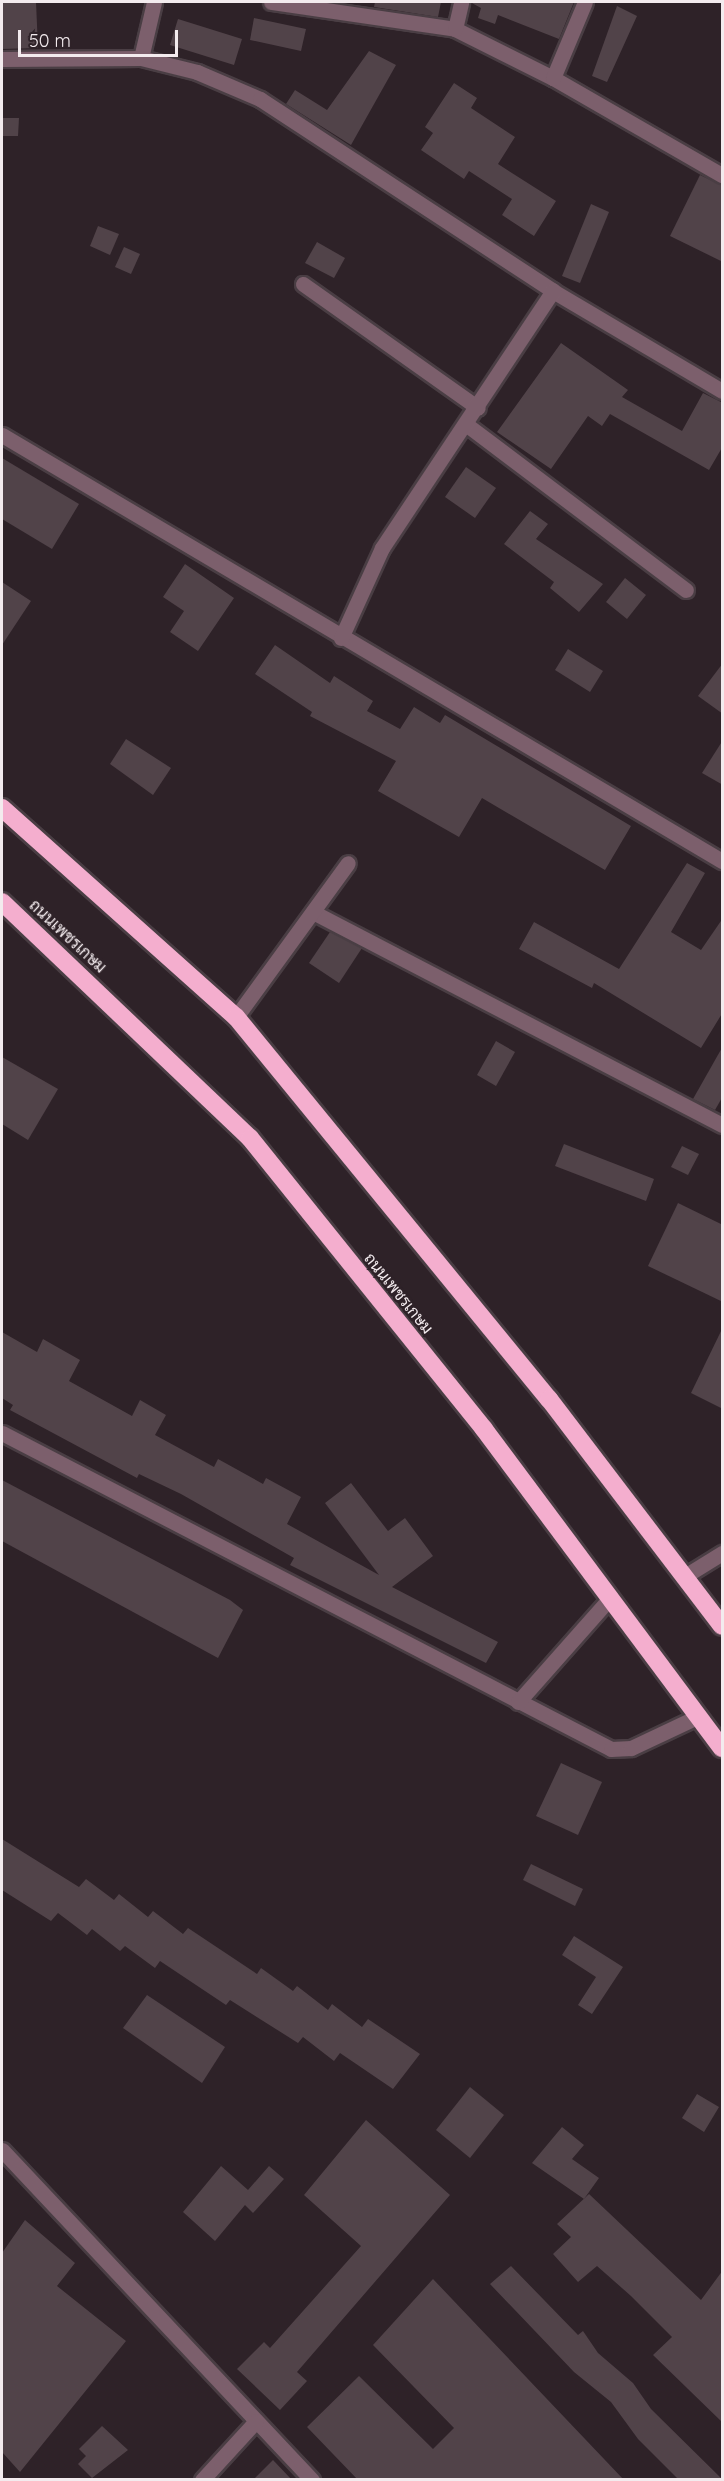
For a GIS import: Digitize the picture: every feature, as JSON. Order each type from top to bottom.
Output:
[{"type":"highway","points":[[2,808],[236,1017],[549,1400],[723,1626]]},
{"type":"highway","name":"ถนนเพชรเกษม","points":[[2,902],[250,1138],[484,1429],[723,1748]]},
{"type":"street","points":[[141,58],[154,2]]},
{"type":"street","points":[[271,2],[307,3],[455,29],[554,78],[723,175]]},
{"type":"street","points":[[455,29],[461,2]]},
{"type":"street","points":[[554,78],[585,2]]},
{"type":"street","points":[[2,60],[141,58],[197,72],[260,99],[553,291],[723,391]]},
{"type":"street","points":[[303,284],[478,408]]},
{"type":"street","points":[[341,638],[382,548],[467,425],[553,291]]},
{"type":"street","points":[[467,425],[686,590]]},
{"type":"street","points":[[2,435],[341,638],[723,861]]},
{"type":"street","points":[[236,1017],[348,863]]},
{"type":"street","points":[[313,912],[723,1125]]},
{"type":"street","points":[[2,1433],[611,1749],[631,1748],[699,1716]]},
{"type":"street","points":[[685,1576],[723,1553]]},
{"type":"street","points":[[518,1702],[610,1598]]},
{"type":"street","points":[[2,2150],[312,2480]]},
{"type":"street","points":[[202,2480],[256,2421]]},
{"type":"building","points":[[2,2],[36,2],[38,48],[2,49]]},
{"type":"building","points":[[375,2],[441,2],[438,17],[374,7]]},
{"type":"building","points":[[470,2],[574,2],[559,39],[498,15],[495,24],[478,18],[481,8]]},
{"type":"building","points":[[617,6],[637,16],[607,82],[592,76]]},
{"type":"building","points":[[254,18],[306,29],[301,51],[250,40]]},
{"type":"building","points":[[178,19],[242,39],[234,65],[170,45]]},
{"type":"building","points":[[369,51],[396,65],[351,145],[286,104],[295,90],[327,110]]},
{"type":"building","points":[[454,83],[477,98],[471,108],[515,137],[498,164],[556,201],[534,236],[502,215],[512,199],[469,171],[464,179],[421,150],[433,133],[425,127]]},
{"type":"building","points":[[3,118],[19,118],[18,136],[2,136]]},
{"type":"building","points":[[700,175],[723,186],[723,262],[670,236]]},
{"type":"building","points":[[591,204],[609,212],[580,283],[562,276]]},
{"type":"building","points":[[98,226],[119,234],[110,255],[90,246]]},
{"type":"building","points":[[317,242],[345,258],[334,278],[305,263]]},
{"type":"building","points":[[124,247],[140,254],[131,274],[115,267]]},
{"type":"building","points":[[561,343],[628,390],[622,397],[682,431],[703,393],[723,403],[723,446],[709,470],[610,414],[602,426],[588,416],[551,469],[497,432]]},
{"type":"building","points":[[2,458],[79,504],[52,549],[2,519]]},
{"type":"building","points":[[466,467],[496,488],[475,518],[445,497]]},
{"type":"building","points":[[530,511],[548,524],[536,539],[603,584],[579,612],[550,588],[554,582],[504,544]]},
{"type":"building","points":[[185,564],[234,598],[198,651],[170,632],[184,611],[163,597]]},
{"type":"building","points":[[625,578],[646,595],[627,619],[606,602]]},
{"type":"building","points":[[2,582],[31,601],[2,645]]},
{"type":"building","points":[[275,645],[330,683],[334,676],[373,701],[367,711],[400,729],[414,707],[440,723],[445,715],[631,826],[605,870],[482,798],[459,837],[378,791],[396,761],[310,716],[312,712],[255,674]]},
{"type":"building","points":[[568,649],[603,671],[590,692],[555,670]]},
{"type":"building","points":[[723,663],[723,714],[698,696]]},
{"type":"building","points":[[126,739],[171,768],[153,795],[110,764]]},
{"type":"building","points":[[723,740],[723,785],[702,773]]},
{"type":"building","points":[[687,863],[705,873],[671,932],[701,950],[723,918],[723,1012],[701,1048],[594,983],[592,988],[519,949],[534,922],[619,969]]},
{"type":"building","points":[[330,932],[362,948],[339,983],[309,963]]},
{"type":"building","points":[[496,1041],[515,1052],[496,1086],[477,1075]]},
{"type":"building","points":[[723,1046],[723,1096],[715,1110],[693,1099]]},
{"type":"building","points":[[2,1057],[58,1089],[28,1140],[2,1124]]},
{"type":"building","points":[[564,1144],[654,1179],[646,1201],[555,1166]]},
{"type":"building","points":[[682,1146],[699,1154],[688,1175],[671,1167]]},
{"type":"building","points":[[678,1203],[723,1225],[723,1302],[648,1266]]},
{"type":"building","points":[[723,1327],[723,1409],[691,1393]]},
{"type":"building","points":[[2,1332],[37,1352],[43,1339],[80,1360],[69,1381],[132,1416],[140,1400],[166,1415],[155,1435],[214,1467],[218,1459],[263,1484],[266,1478],[301,1497],[287,1524],[379,1575],[325,1503],[351,1483],[388,1531],[405,1518],[433,1556],[392,1587],[498,1642],[486,1663],[290,1565],[294,1558],[181,1494],[139,1474],[137,1478],[10,1410],[13,1405],[2,1398]]},
{"type":"building","points":[[2,1480],[230,1600],[243,1610],[218,1658],[2,1541]]},
{"type":"building","points":[[561,1763],[602,1782],[578,1835],[536,1816]]},
{"type":"building","points":[[2,1839],[79,1887],[86,1879],[114,1900],[119,1894],[148,1917],[153,1911],[183,1934],[188,1928],[257,1974],[261,1968],[293,1991],[297,1986],[328,2010],[332,2004],[362,2027],[368,2019],[420,2054],[393,2089],[340,2053],[334,2061],[303,2037],[298,2043],[230,2000],[226,2005],[160,1961],[155,1968],[125,1946],[120,1951],[92,1929],[87,1935],[58,1913],[51,1921],[2,1890]]},
{"type":"building","points":[[531,1864],[583,1889],[575,1906],[523,1880]]},
{"type":"building","points":[[574,1936],[623,1967],[592,2014],[578,2005],[596,1977],[562,1955]]},
{"type":"building","points":[[147,1995],[225,2047],[202,2083],[123,2028]]},
{"type":"building","points":[[470,2087],[504,2115],[470,2158],[436,2130]]},
{"type":"building","points":[[697,2094],[719,2107],[704,2132],[682,2118]]},
{"type":"building","points":[[366,2120],[450,2195],[297,2372],[307,2381],[280,2410],[237,2369],[264,2342],[270,2348],[361,2246],[304,2195]]},
{"type":"building","points":[[562,2127],[584,2145],[572,2159],[599,2178],[584,2199],[532,2163]]},
{"type":"building","points":[[221,2166],[248,2190],[269,2166],[284,2179],[253,2213],[245,2205],[215,2241],[183,2212]]},
{"type":"building","points":[[589,2194],[701,2300],[723,2270],[723,2423],[653,2355],[672,2337],[631,2296],[597,2266],[578,2282],[553,2254],[571,2237],[557,2224]]},
{"type":"building","points":[[25,2220],[75,2263],[57,2286],[126,2341],[20,2472],[2,2452],[2,2253]]},
{"type":"building","points":[[511,2266],[578,2335],[583,2331],[598,2353],[633,2383],[651,2409],[723,2480],[679,2480],[638,2439],[611,2402],[574,2372],[490,2284]]},
{"type":"building","points":[[433,2279],[624,2480],[358,2480],[307,2427],[359,2376],[433,2449],[454,2428],[373,2345]]},
{"type":"building","points":[[102,2426],[128,2450],[92,2478],[78,2464],[86,2456],[79,2449]]},
{"type":"building","points":[[273,2460],[292,2480],[253,2480]]}]
